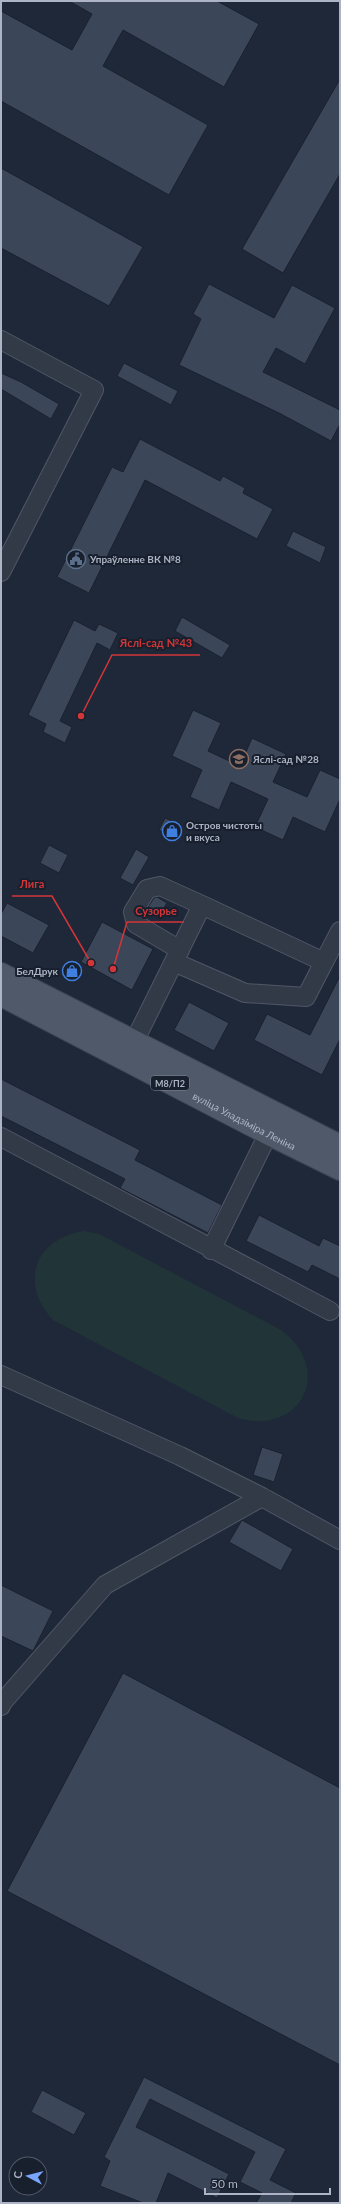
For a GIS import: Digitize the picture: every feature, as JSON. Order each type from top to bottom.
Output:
[{"type":"main road","name":"вуліца Уладзіміра Леніна","points":[[1,974],[134,1042],[273,1125],[340,1169]]},
{"type":"main road","name":"вуліца Уладзіміра Леніна","points":[[1,995],[273,1125],[340,1146]]},
{"type":"street","points":[[1,340],[94,390],[1,572]]},
{"type":"street","points":[[324,962],[160,886],[147,889],[133,912],[136,924],[177,956],[245,993],[306,998],[340,931]]},
{"type":"street","points":[[134,1042],[202,905]]},
{"type":"street","points":[[211,1250],[273,1125]]},
{"type":"street","points":[[1,1137],[330,1312]]},
{"type":"street","points":[[1,1375],[173,1453],[262,1496],[340,1540]]},
{"type":"street","points":[[1,1706],[105,1585],[262,1496]]},
{"type":"green space","points":[[84,1231],[99,1234],[281,1330],[297,1346],[306,1363],[308,1380],[303,1395],[294,1408],[279,1417],[260,1421],[238,1418],[53,1320],[43,1306],[36,1292],[35,1278],[37,1265],[43,1253],[53,1243],[67,1236]]},
{"type":"building","points":[[69,1],[217,1],[259,24],[224,87],[123,30],[103,66],[208,125],[169,195],[1,101],[1,11],[72,50],[92,14]]},
{"type":"building","points":[[340,79],[340,174],[283,273],[242,249]]},
{"type":"building","points":[[1,168],[143,247],[109,306],[1,248]]},
{"type":"building","points":[[209,284],[274,318],[292,285],[335,308],[305,364],[276,348],[263,372],[340,410],[340,424],[331,441],[281,414],[179,365],[201,319],[193,314]]},
{"type":"building","points":[[124,363],[178,391],[171,405],[117,376]]},
{"type":"building","points":[[1,373],[21,382],[59,404],[51,419],[1,389]]},
{"type":"building","points":[[140,439],[220,481],[223,476],[245,488],[243,493],[273,509],[257,539],[145,480],[89,593],[57,577],[112,467],[123,472]]},
{"type":"building","points":[[293,531],[326,547],[320,563],[286,546]]},
{"type":"building","points":[[182,617],[230,645],[222,658],[175,631]]},
{"type":"building","points":[[74,620],[95,631],[99,624],[118,633],[110,650],[97,643],[60,721],[72,727],[65,743],[43,732],[46,724],[28,715]]},
{"type":"building","points":[[193,710],[221,723],[208,751],[240,766],[252,738],[286,754],[273,782],[307,797],[320,770],[340,779],[340,799],[325,832],[293,817],[283,840],[255,827],[268,799],[231,782],[219,810],[190,797],[202,770],[172,756]]},
{"type":"building","points":[[165,818],[181,825],[174,838],[159,830]]},
{"type":"building","points":[[49,845],[68,855],[59,873],[40,863]]},
{"type":"building","points":[[136,849],[149,857],[133,885],[120,878]]},
{"type":"building","points":[[157,897],[167,903],[158,917],[146,910],[154,898]]},
{"type":"building","points":[[7,903],[49,925],[33,953],[1,936],[1,914]]},
{"type":"building","points":[[102,922],[153,949],[132,990],[81,962]]},
{"type":"building","points":[[340,976],[340,1039],[322,1075],[254,1040],[267,1014],[310,1035]]},
{"type":"building","points":[[189,1002],[229,1023],[214,1051],[174,1030]]},
{"type":"building","points":[[1,1079],[140,1150],[135,1160],[222,1205],[208,1233],[120,1188],[125,1179],[1,1116]]},
{"type":"building","points":[[259,1215],[319,1246],[323,1238],[340,1246],[340,1279],[312,1265],[308,1272],[246,1241]]},
{"type":"building","points":[[262,1447],[283,1454],[274,1482],[253,1475]]},
{"type":"building","points":[[242,1520],[293,1549],[281,1571],[229,1542]]},
{"type":"building","points":[[1,1585],[53,1611],[33,1651],[1,1636]]},
{"type":"building","points":[[123,1673],[340,1788],[340,2065],[7,1891]]},
{"type":"building","points":[[144,2077],[286,2149],[270,2180],[296,2193],[291,2203],[256,2203],[262,2193],[240,2182],[255,2152],[150,2099],[136,2127],[229,2174],[217,2198],[168,2173],[156,2203],[143,2203],[100,2186],[110,2161],[104,2157]]},
{"type":"building","points":[[42,2090],[86,2113],[74,2135],[31,2112]]},
{"type":"place","name":"Упраўленне ВК №8","points":[[76,559]]},
{"type":"place","name":"Яслі-сад №43","points":[[81,716]]},
{"type":"place","name":"Яслі-сад №28","points":[[239,759]]},
{"type":"place","name":"Остров чистоты и вкуса","points":[[172,831]]},
{"type":"place","name":"Лига","points":[[91,963]]},
{"type":"place","name":"Сузорье","points":[[113,969]]},
{"type":"place","name":"БелДрук","points":[[72,971]]}]
